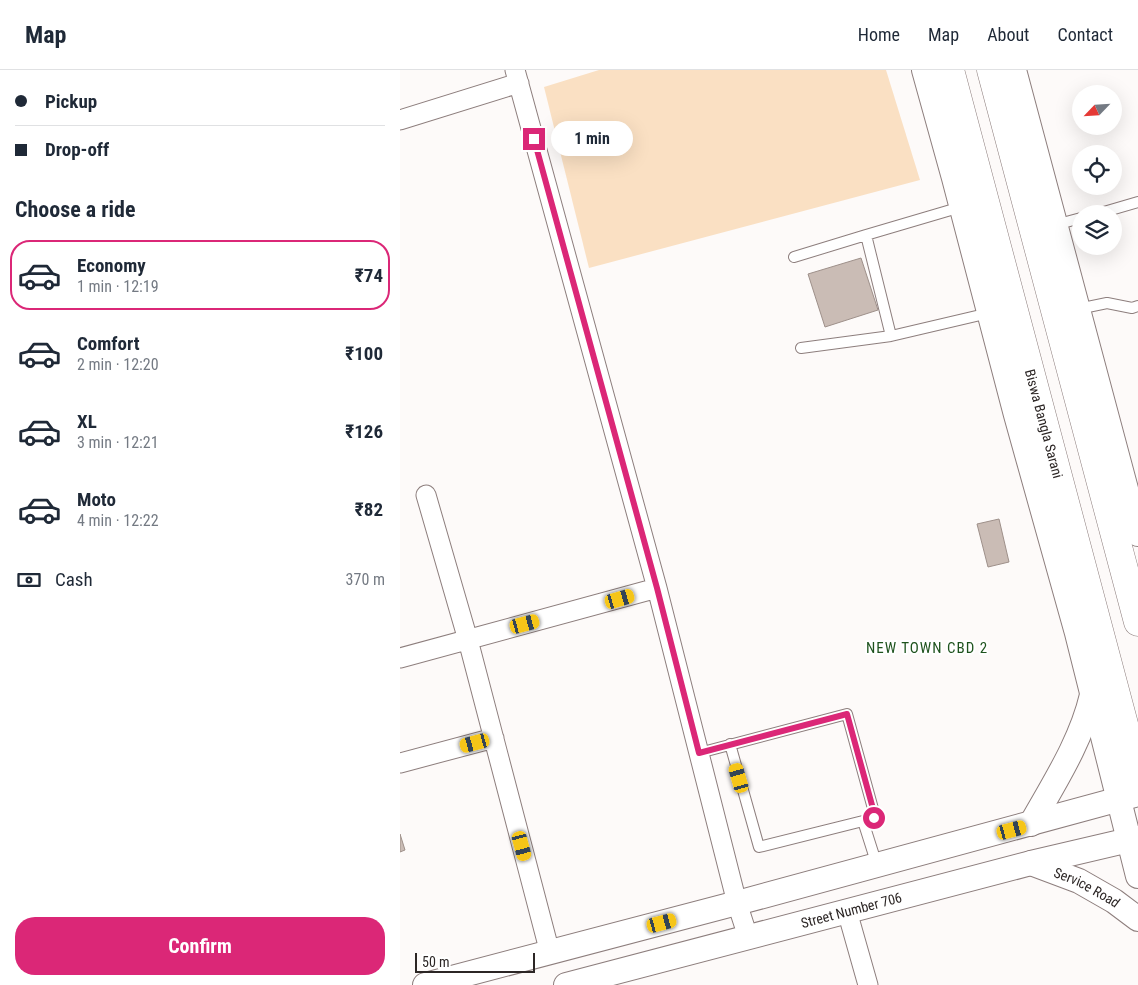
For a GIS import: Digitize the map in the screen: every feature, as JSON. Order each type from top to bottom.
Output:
[{"type":"main road","name":"Biswa Bangla Sarani","points":[[950,70],[1138,777]]},
{"type":"main road","points":[[991,70],[1138,622]]},
{"type":"street","points":[[924,70],[1092,693],[1128,797],[1138,876]]},
{"type":"street","points":[[1014,70],[1138,534]]},
{"type":"street","points":[[400,120],[517,77],[657,588],[737,904],[748,937]]},
{"type":"street","points":[[426,495],[468,640],[550,953]]},
{"type":"street","points":[[400,658],[657,588]]},
{"type":"street","points":[[1032,824],[1076,742],[1087,714],[1092,693]]},
{"type":"street","points":[[400,763],[494,738]]},
{"type":"street","points":[[425,985],[737,904],[1128,797]]},
{"type":"street","name":"Street Number 706","points":[[566,985],[847,911],[1133,839]]},
{"type":"street","name":"Service Road","points":[[1031,864],[1079,881],[1114,902],[1138,920]]},
{"type":"street","points":[[847,911],[868,985]]},
{"type":"lane","points":[[1122,207],[1138,202]]},
{"type":"lane","points":[[794,257],[961,207]]},
{"type":"lane","points":[[1055,225],[1072,220]]},
{"type":"lane","points":[[866,236],[891,336]]},
{"type":"lane","points":[[1078,309],[1106,303],[1132,308],[1138,306]]},
{"type":"lane","points":[[800,348],[891,336],[989,313]]},
{"type":"lane","points":[[699,753],[730,744],[847,714],[874,818],[759,847],[730,744]]},
{"type":"lane","points":[[863,821],[877,865]]},
{"type":"shaded area","points":[[599,70],[886,70],[920,180],[589,268],[544,87]]},
{"type":"building","points":[[861,258],[878,310],[825,327],[808,274]]},
{"type":"building","points":[[999,519],[1009,562],[988,567],[977,524]]},
{"type":"building","points":[[400,834],[405,850],[400,852]]},
{"type":"district","name":"NEW TOWN CBD 2","points":[[927,648]]},
{"type":"route","points":[[534,139],[657,588],[699,753],[845,713],[848,715],[874,818]]}]
